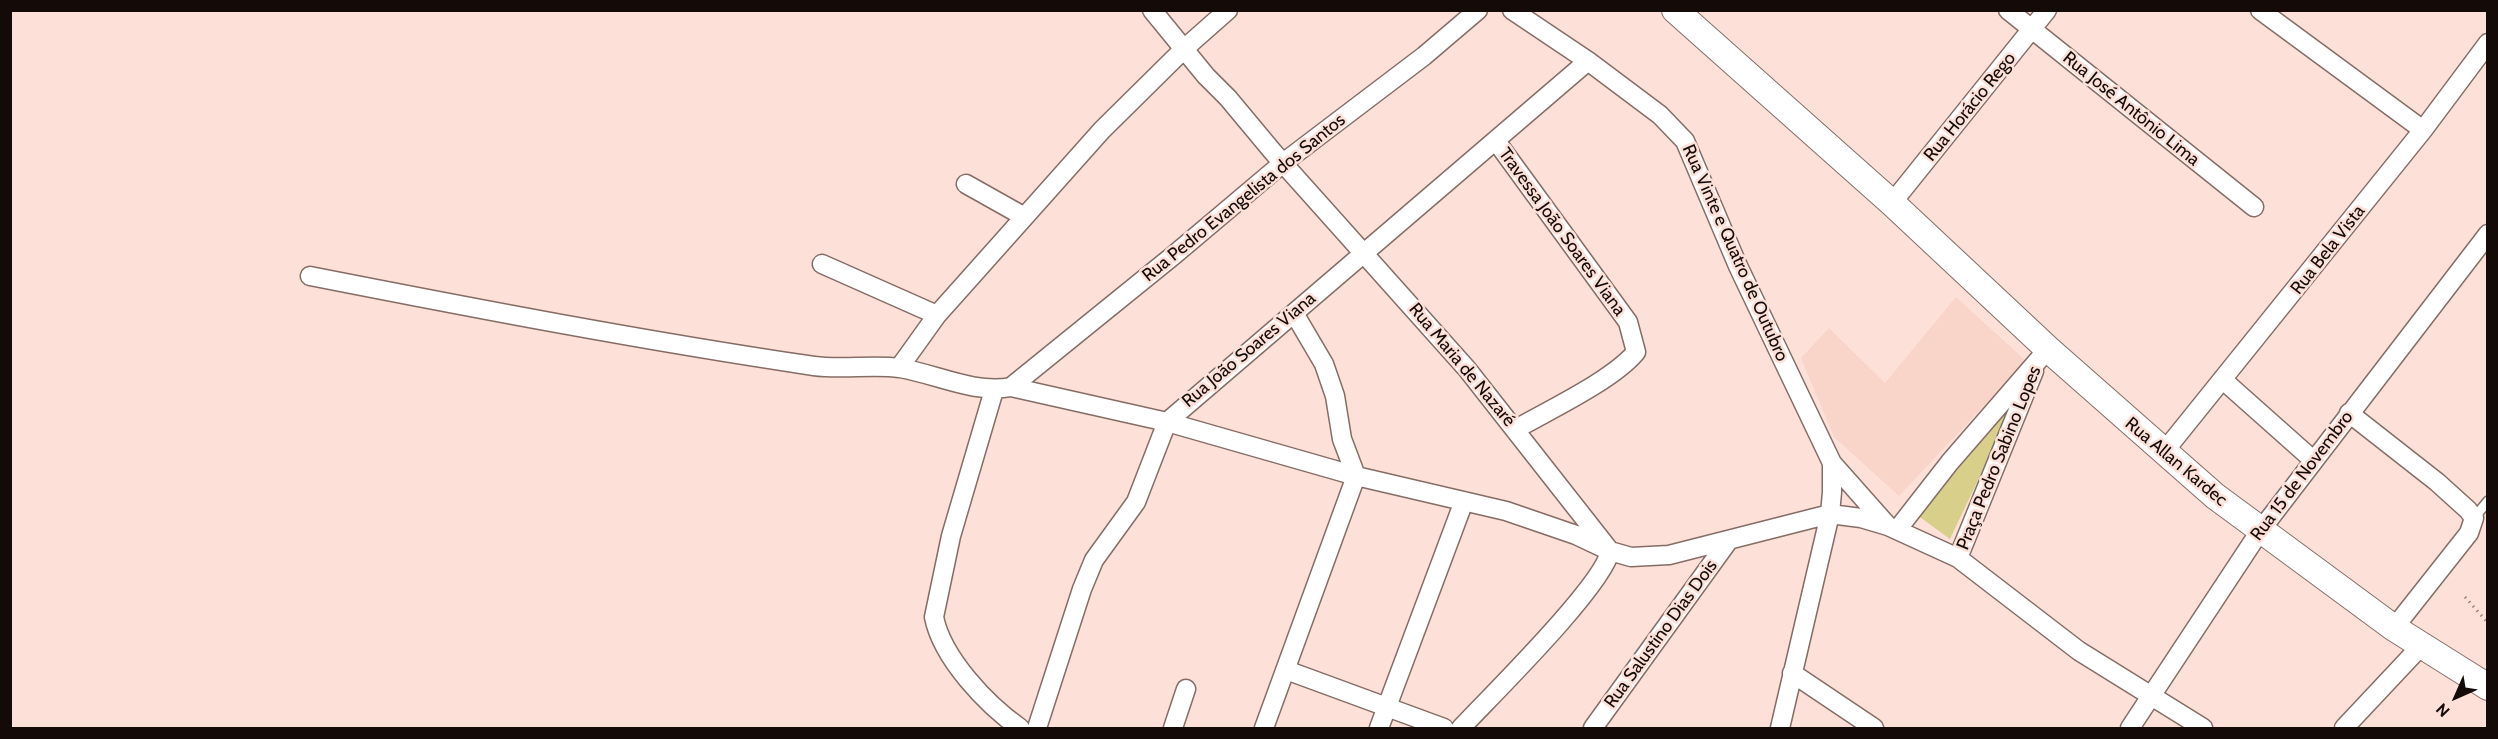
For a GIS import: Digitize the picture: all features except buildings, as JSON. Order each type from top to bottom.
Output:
[{"type":"main road","points":[[1675,10],[1892,203]]},
{"type":"main road","name":"Rua Allan Kardec","points":[[1892,203],[2044,354],[2163,453],[2260,531],[2394,628],[2487,687]]},
{"type":"street","name":"Rua Maria de Nazaré","points":[[1152,10],[1206,76],[1467,369],[1610,551]]},
{"type":"street","points":[[898,368],[937,315],[1102,130],[1185,48],[1228,10]]},
{"type":"street","name":"Rua Pedro Evangelista dos Santos","points":[[1002,389],[1174,255],[1283,163],[1424,56],[1478,10]]},
{"type":"street","name":"Rua Vinte e Quatro de Outubro","points":[[1512,10],[1588,61],[1660,115],[1685,141],[1738,266],[1832,464],[1893,528]]},
{"type":"street","name":"Rua José Antônio Lima","points":[[2008,10],[2121,103],[2254,207]]},
{"type":"street","name":"Rua Horácio Rego","points":[[1892,203],[2047,10]]},
{"type":"street","points":[[2260,10],[2423,130]]},
{"type":"street","name":"Rua Bela Vista","points":[[2163,453],[2423,130],[2487,43]]},
{"type":"street","name":"Rua João Soares Viana","points":[[1037,729],[1082,589],[1094,560],[1136,502],[1167,422],[1588,61]]},
{"type":"street","name":"Travessa João Soares Viana","points":[[1496,141],[1628,322],[1636,352],[1628,361],[1599,381],[1516,429]]},
{"type":"street","points":[[966,184],[1023,216]]},
{"type":"street","name":"Rua 15 de Novembro","points":[[2130,729],[2260,531],[2487,234]]},
{"type":"street","points":[[822,264],[937,315]]},
{"type":"street","points":[[310,276],[616,335],[830,369],[898,368],[1167,422],[1356,476],[1464,501],[1550,525],[1610,551],[1631,557],[1670,555],[1830,514],[1780,729]]},
{"type":"street","points":[[1264,729],[1356,476],[1342,439],[1335,396],[1324,364],[1294,313]]},
{"type":"street","points":[[1893,528],[2044,354]]},
{"type":"street","name":"Praça Pedro Sabino Lopes","points":[[1958,558],[2044,354]]},
{"type":"street","points":[[2223,380],[2313,460]]},
{"type":"street","points":[[1002,389],[951,536],[934,617],[936,629],[952,659],[975,687],[1020,729]]},
{"type":"street","points":[[2349,413],[2436,482],[2474,518],[2469,534],[2394,628]]},
{"type":"street","name":"Rua Vinte e Quatro de Outubro","points":[[1832,464],[1830,514],[1861,518],[1893,528],[1958,558],[2079,651],[2204,729]]},
{"type":"street","points":[[1379,729],[1464,501]]},
{"type":"street","name":"Rua Salustino Dias Dois","points":[[1593,729],[1729,540]]},
{"type":"street","points":[[1461,729],[1576,604],[1608,561],[1610,551]]},
{"type":"street","points":[[2344,729],[2421,646]]},
{"type":"street","points":[[1286,670],[1444,729]]},
{"type":"street","points":[[1792,673],[1874,729]]},
{"type":"street","points":[[1173,729],[1186,689]]},
{"type":"lane","points":[[2474,518],[2487,501]]},
{"type":"path","points":[[2465,597],[2487,623]]},
{"type":"shaded area","points":[[1956,297],[2026,361],[1899,496],[1834,437],[1801,358],[1829,328],[1885,383]]},
{"type":"shaded area","points":[[2015,402],[1950,539],[1917,515]]}]
